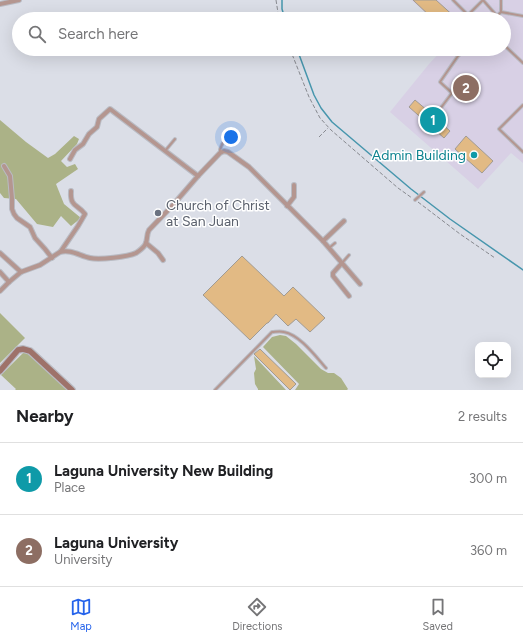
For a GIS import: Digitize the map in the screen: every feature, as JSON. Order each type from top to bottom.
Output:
[{"type":"street","points":[[0,4],[19,0]]},
{"type":"street","points":[[70,159],[75,150],[83,144],[89,134],[97,127],[99,119],[110,109],[198,176]]},
{"type":"street","points":[[60,252],[71,252],[83,257],[98,260],[134,254],[146,243],[147,233],[149,230],[198,176],[220,153],[224,151],[228,152],[249,167],[323,241],[360,284]]},
{"type":"street","points":[[4,166],[10,176],[12,209],[14,214],[30,228],[35,238],[46,249],[52,258]]},
{"type":"street","points":[[287,206],[294,197],[294,185]]},
{"type":"street","points":[[0,291],[21,272],[40,265],[52,258],[65,246],[85,214],[85,212],[77,207],[70,198],[71,191]]},
{"type":"street","points":[[323,241],[344,221]]},
{"type":"street","points":[[146,243],[158,253],[163,260]]},
{"type":"street","points":[[0,253],[21,272]]},
{"type":"street","points":[[342,263],[333,273],[333,276],[348,296]]},
{"type":"street","points":[[0,272],[9,282]]},
{"type":"street","points":[[0,371],[18,350],[23,349],[30,351],[72,390]]},
{"type":"lane","points":[[453,0],[465,12]]},
{"type":"lane","points":[[471,12],[483,0],[494,12]]},
{"type":"lane","points":[[501,0],[501,12]]},
{"type":"lane","points":[[511,14],[523,16]]},
{"type":"lane","points":[[511,52],[523,63]]},
{"type":"lane","points":[[440,109],[452,93],[440,82],[458,56]]},
{"type":"lane","points":[[523,106],[499,129],[523,152]]},
{"type":"lane","points":[[220,153],[222,145],[229,135]]},
{"type":"lane","points":[[165,151],[175,139]]},
{"type":"lane","points":[[415,200],[424,192]]},
{"type":"lane","points":[[329,248],[335,242]]},
{"type":"lane","points":[[342,263],[350,255]]},
{"type":"lane","points":[[216,390],[272,332],[284,332],[294,336],[301,341],[326,368]]},
{"type":"path","points":[[276,0],[278,12]]},
{"type":"path","points":[[293,56],[314,107],[320,118],[328,127],[385,178],[495,258]]},
{"type":"path","points":[[319,137],[328,127]]},
{"type":"shaded area","points":[[411,0],[523,0],[523,163],[511,153],[478,189],[390,112],[436,56],[511,56],[511,12],[425,12]]},
{"type":"green space","points":[[0,120],[48,158],[55,154],[74,136],[79,139],[77,144],[61,161],[67,167],[75,164],[78,169],[56,184],[64,204],[81,218],[71,226],[61,216],[53,227],[37,224],[16,199],[4,198],[0,193]]},
{"type":"green space","points":[[0,313],[25,338],[0,363]]},
{"type":"green space","points":[[280,335],[286,336],[296,344],[321,369],[328,373],[334,373],[341,378],[348,389],[295,390],[299,384],[263,347],[272,337]]},
{"type":"green space","points":[[24,352],[30,355],[68,390],[15,390],[16,389],[1,375]]},
{"type":"green space","points":[[254,356],[286,390],[258,390],[255,384],[254,373],[256,369]]},
{"type":"building","points":[[413,0],[436,0],[449,12],[426,12]]},
{"type":"building","points":[[415,100],[428,111],[432,107],[444,118],[441,123],[450,131],[444,138],[409,107]]},
{"type":"building","name":"Admin Building","points":[[466,136],[493,161],[482,173],[455,149]]},
{"type":"building","points":[[242,256],[284,296],[293,287],[325,318],[310,332],[296,319],[288,326],[276,314],[250,340],[203,295]]},
{"type":"building","points":[[260,349],[296,384],[290,390],[254,354]]},
{"type":"waterway","points":[[282,0],[283,12]]},
{"type":"waterway","points":[[300,56],[314,95],[321,108],[332,122],[411,189],[450,219],[523,270]]},
{"type":"place","name":"Laguna University","points":[[466,88]]},
{"type":"place","name":"Laguna University New Building","points":[[433,120]]},
{"type":"place","name":"Admin Building","points":[[474,155]]},
{"type":"place","name":"Church of Christ at San Juan","points":[[158,213]]}]
